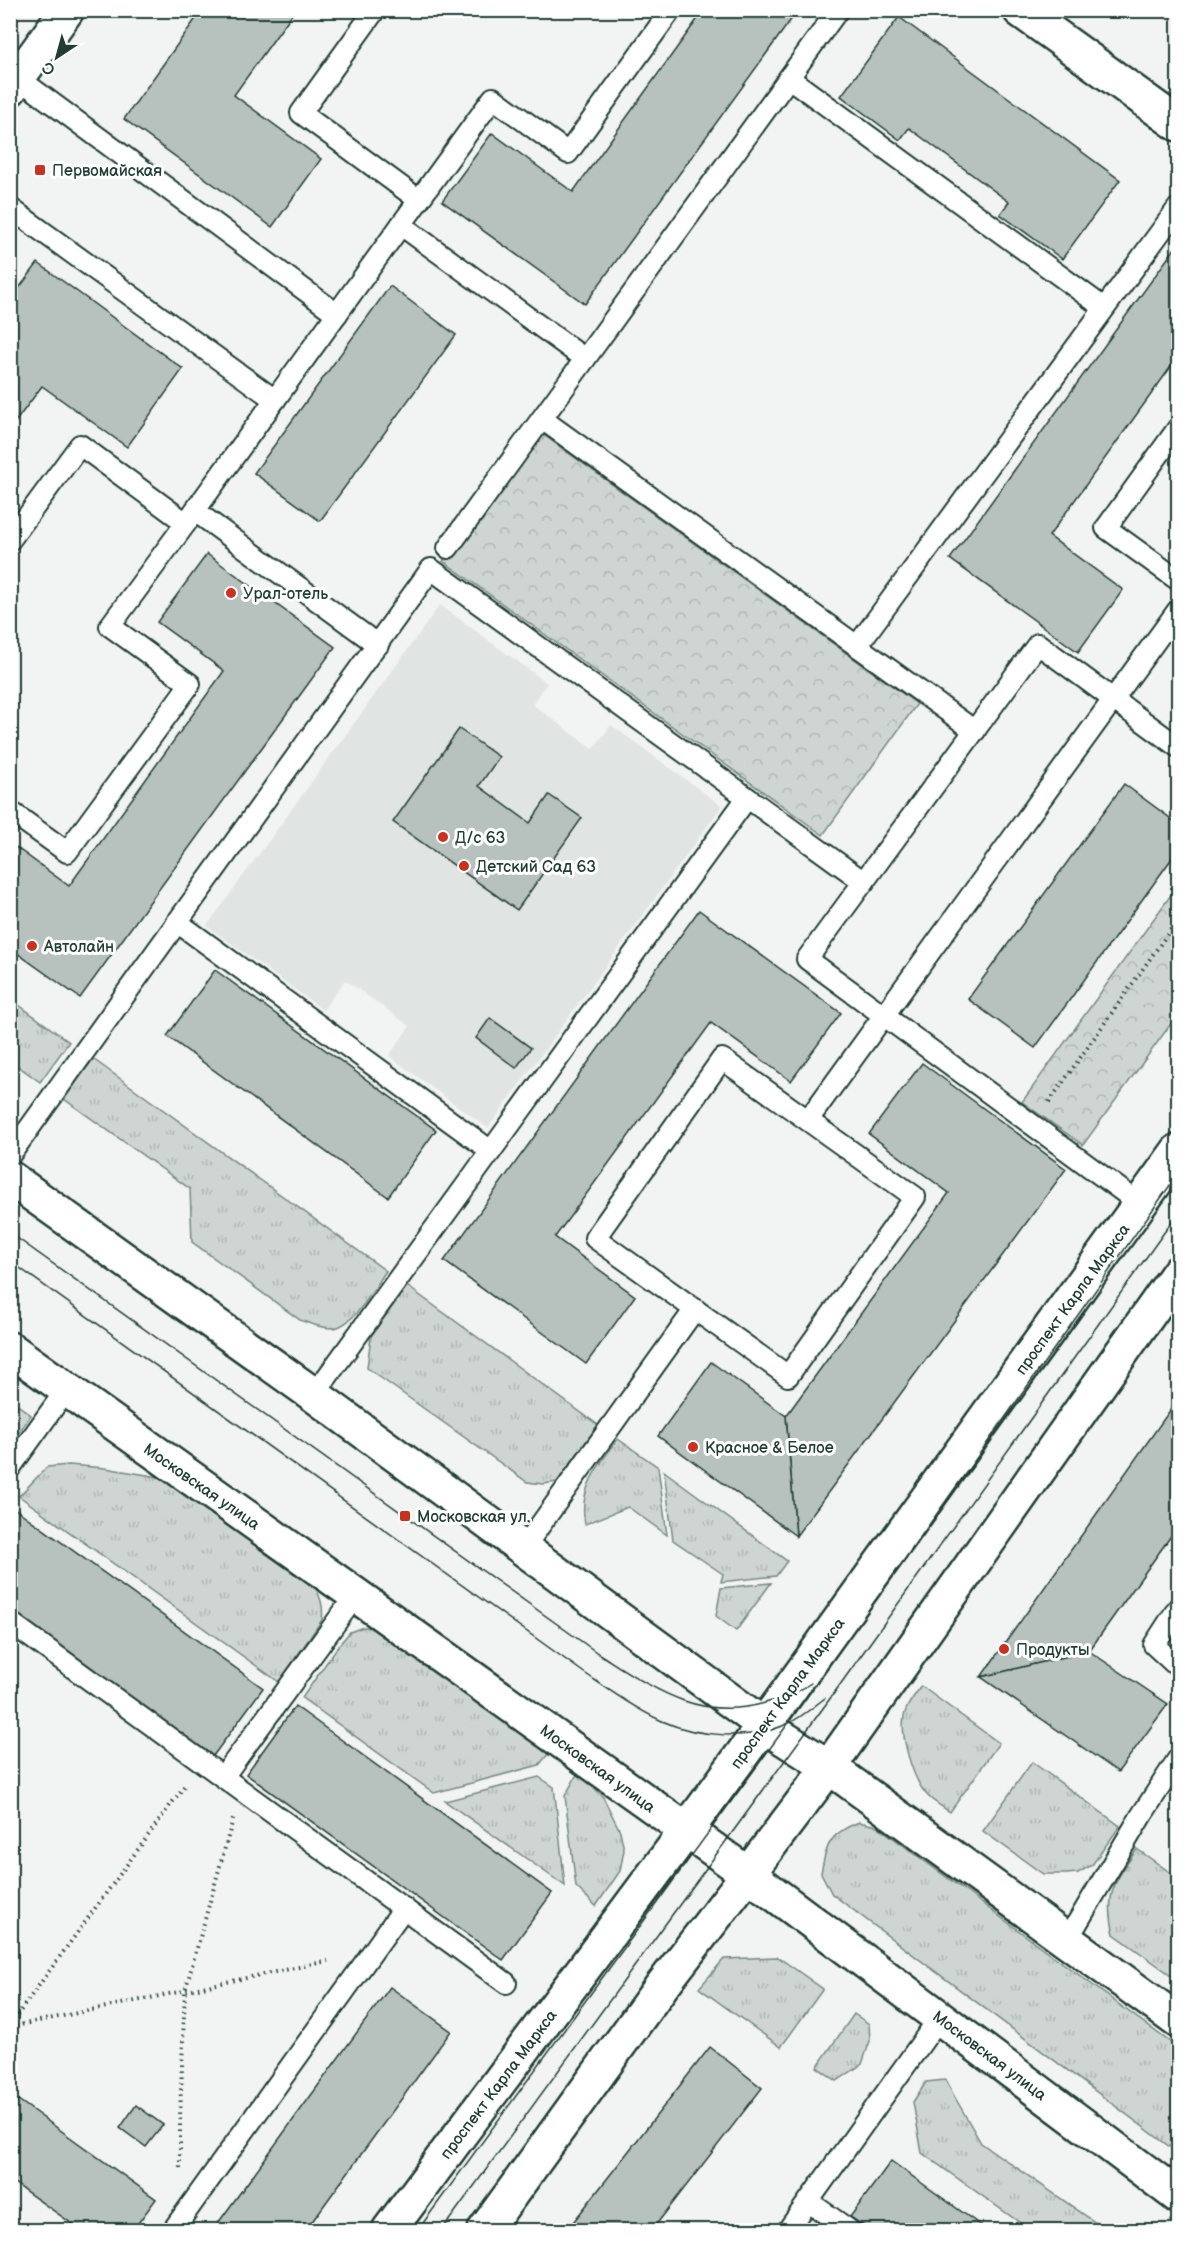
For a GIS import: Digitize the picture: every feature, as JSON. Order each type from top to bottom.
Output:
[{"type":"main road","points":[[16,74],[67,10]]},
{"type":"main road","points":[[1020,10],[1179,124]]},
{"type":"main road","name":"проспект Карла Маркса","points":[[389,2230],[764,1725],[1179,1151]]},
{"type":"main road","points":[[10,1178],[314,1395],[764,1725],[829,1767],[1179,2021]]},
{"type":"main road","points":[[485,2230],[661,1987],[829,1767],[1179,1273]]},
{"type":"main road","name":"Московская улица","points":[[10,1349],[748,1874],[1179,2196]]},
{"type":"lane","points":[[375,10],[300,113],[419,200]]},
{"type":"lane","points":[[10,811],[67,852],[190,684],[110,626],[493,98],[568,153],[671,10]]},
{"type":"lane","points":[[448,548],[838,10]]},
{"type":"lane","points":[[16,74],[337,314]]},
{"type":"lane","points":[[789,78],[1104,308]]},
{"type":"lane","points":[[10,208],[275,400]]},
{"type":"lane","points":[[857,646],[1179,208]]},
{"type":"lane","points":[[401,225],[585,359]]},
{"type":"lane","points":[[542,418],[975,731]]},
{"type":"lane","points":[[1179,428],[1106,528],[1179,580]]},
{"type":"lane","points":[[10,540],[80,445],[378,645]]},
{"type":"lane","points":[[10,1155],[431,569],[864,882]]},
{"type":"lane","points":[[808,1120],[1179,610]]},
{"type":"lane","points":[[1140,1204],[807,959],[1038,644],[1179,747]]},
{"type":"lane","points":[[314,1395],[747,798]]},
{"type":"lane","points":[[177,922],[491,1151]]},
{"type":"lane","points":[[722,1059],[808,1120],[915,1197],[788,1376],[595,1238],[722,1059]]},
{"type":"lane","points":[[523,1549],[695,1309]]},
{"type":"lane","points":[[10,1468],[66,1390]]},
{"type":"lane","points":[[223,1777],[356,1595]]},
{"type":"lane","points":[[1179,1608],[1155,1645],[1179,1667]]},
{"type":"lane","points":[[10,1622],[506,1983]]},
{"type":"lane","points":[[1067,1940],[1141,1816],[1179,1760]]},
{"type":"lane","points":[[177,2225],[404,1908]]},
{"type":"lane","points":[[788,2230],[940,2017]]},
{"type":"lane","points":[[809,2202],[849,2230]]},
{"type":"path","points":[[1059,1088],[1179,919]]},
{"type":"path","points":[[10,2026],[202,1761]]},
{"type":"path","points":[[177,2225],[185,1990],[241,1790]]},
{"type":"path","points":[[10,2026],[374,1951]]},
{"type":"shaded area","name":"Детский Сад 63","points":[[440,605],[547,683],[532,704],[593,749],[611,725],[722,806],[488,1128],[389,1056],[410,1026],[345,980],[323,1010],[207,926]]},
{"type":"green space","points":[[538,431],[917,704],[823,835],[443,561]]},
{"type":"green space","points":[[1178,885],[1178,1014],[1083,1145],[1022,1102]]},
{"type":"green space","points":[[11,999],[69,1042],[40,1082],[11,1061]]},
{"type":"green space","points":[[93,1059],[386,1271],[370,1296],[348,1321],[332,1328],[320,1327],[300,1320],[192,1242],[190,1189],[64,1099]]},
{"type":"green space","points":[[407,1286],[598,1425],[557,1482],[543,1484],[527,1482],[367,1368],[371,1336]]},
{"type":"green space","points":[[11,1400],[31,1415],[11,1444]]},
{"type":"green space","points":[[618,1439],[658,1467],[667,1535],[628,1507],[585,1524],[584,1500],[591,1478]]},
{"type":"green space","points":[[69,1465],[105,1468],[165,1478],[314,1584],[321,1601],[322,1620],[279,1682],[19,1496],[47,1467]]},
{"type":"green space","points":[[664,1471],[787,1561],[776,1576],[721,1582],[723,1574],[673,1540]]},
{"type":"green space","points":[[771,1583],[736,1631],[716,1616],[721,1588]]},
{"type":"green space","points":[[363,1627],[376,1628],[550,1752],[539,1765],[434,1793],[302,1698],[350,1632]]},
{"type":"green space","points":[[921,1686],[999,1743],[950,1812],[932,1800],[922,1788],[912,1767],[905,1742],[904,1719],[907,1707]]},
{"type":"green space","points":[[1032,1762],[1120,1826],[1092,1865],[1078,1873],[1043,1874],[983,1831]]},
{"type":"green space","points":[[578,1773],[602,1795],[620,1831],[624,1850],[620,1871],[596,1906],[576,1887],[565,1796]]},
{"type":"green space","points":[[539,1777],[554,1787],[565,1886],[445,1801]]},
{"type":"green space","points":[[859,1822],[877,1826],[1178,2048],[1178,2153],[832,1894],[821,1873],[825,1854],[835,1836]]},
{"type":"green space","points":[[1137,1849],[1178,1878],[1178,1980],[1114,1934],[1110,1908],[1111,1897],[1117,1879]]},
{"type":"green space","points":[[778,1957],[823,1989],[781,2047],[699,1988],[724,1959]]},
{"type":"green space","points":[[854,2014],[869,2024],[870,2041],[862,2064],[837,2081],[817,2067]]},
{"type":"green space","points":[[945,2080],[981,2143],[1106,2230],[1030,2230],[922,2153],[913,2102],[926,2082]]},
{"type":"building","points":[[202,10],[295,10],[234,95],[321,159],[272,227],[124,119]]},
{"type":"building","points":[[704,10],[798,10],[585,304],[442,201],[492,133],[573,192]]},
{"type":"building","points":[[899,17],[1120,180],[1062,259],[1000,214],[1009,202],[909,128],[900,140],[841,96]]},
{"type":"building","points":[[1178,244],[1178,357],[1049,536],[1123,590],[1078,652],[950,559]]},
{"type":"building","points":[[38,263],[183,369],[127,447],[42,386],[10,429],[10,300]]},
{"type":"building","points":[[390,286],[456,335],[320,521],[254,473]]},
{"type":"building","points":[[207,554],[335,647],[80,998],[10,948],[10,843],[69,886],[224,671],[157,622]]},
{"type":"building","name":"Детский Сад 63","points":[[459,729],[499,757],[479,786],[530,823],[549,795],[582,818],[517,910],[393,822]]},
{"type":"building","points":[[1124,784],[1178,824],[1178,850],[1035,1048],[968,999]]},
{"type":"building","points":[[699,910],[841,1013],[791,1081],[711,1023],[555,1237],[635,1296],[586,1364],[444,1261]]},
{"type":"building","points":[[215,970],[436,1130],[388,1197],[167,1036]]},
{"type":"building","points":[[490,1018],[531,1048],[516,1068],[476,1038]]},
{"type":"building","points":[[922,1063],[1066,1169],[796,1536],[786,1416],[949,1193],[869,1134]]},
{"type":"building","points":[[711,1362],[786,1416],[796,1536],[658,1436]]},
{"type":"building","points":[[1178,1399],[1178,1526],[1089,1651],[981,1677]]},
{"type":"building","points":[[10,1505],[263,1688],[213,1756],[10,1609]]},
{"type":"building","points":[[1089,1651],[1168,1704],[1118,1772],[981,1677]]},
{"type":"building","points":[[295,1706],[552,1893],[503,1960],[246,1774]]},
{"type":"building","points":[[390,1987],[451,2031],[306,2230],[213,2230]]},
{"type":"building","points":[[710,2047],[762,2088],[652,2230],[567,2230]]},
{"type":"building","points":[[10,2094],[156,2199],[133,2230],[81,2230],[10,2180]]},
{"type":"building","points":[[136,2105],[163,2125],[146,2147],[120,2128]]},
{"type":"building","points":[[891,2161],[987,2230],[870,2230],[850,2217]]},
{"type":"tram line","points":[[418,2230],[787,1725],[1178,1174]]},
{"type":"tram line","points":[[442,2230],[837,1689],[1178,1213]]},
{"type":"tram line","points":[[10,1233],[599,1654],[638,1679],[677,1698],[697,1705],[718,1708],[741,1708],[765,1703],[789,1695],[811,1683]]},
{"type":"tram line","points":[[10,1261],[583,1672],[652,1716],[692,1731],[741,1735],[787,1724],[802,1716],[825,1698]]},
{"type":"place","name":"Первомайская","points":[[40,170]]},
{"type":"place","name":"Урал-отель","points":[[231,593]]},
{"type":"place","name":"Д/с 63","points":[[443,837]]},
{"type":"place","name":"Детский Сад 63","points":[[464,866]]},
{"type":"place","name":"Автолайн","points":[[32,946]]},
{"type":"place","name":"Красное & Белое","points":[[693,1447]]},
{"type":"place","name":"Московская ул.","points":[[405,1516]]},
{"type":"place","name":"Продукты","points":[[1004,1649]]}]
